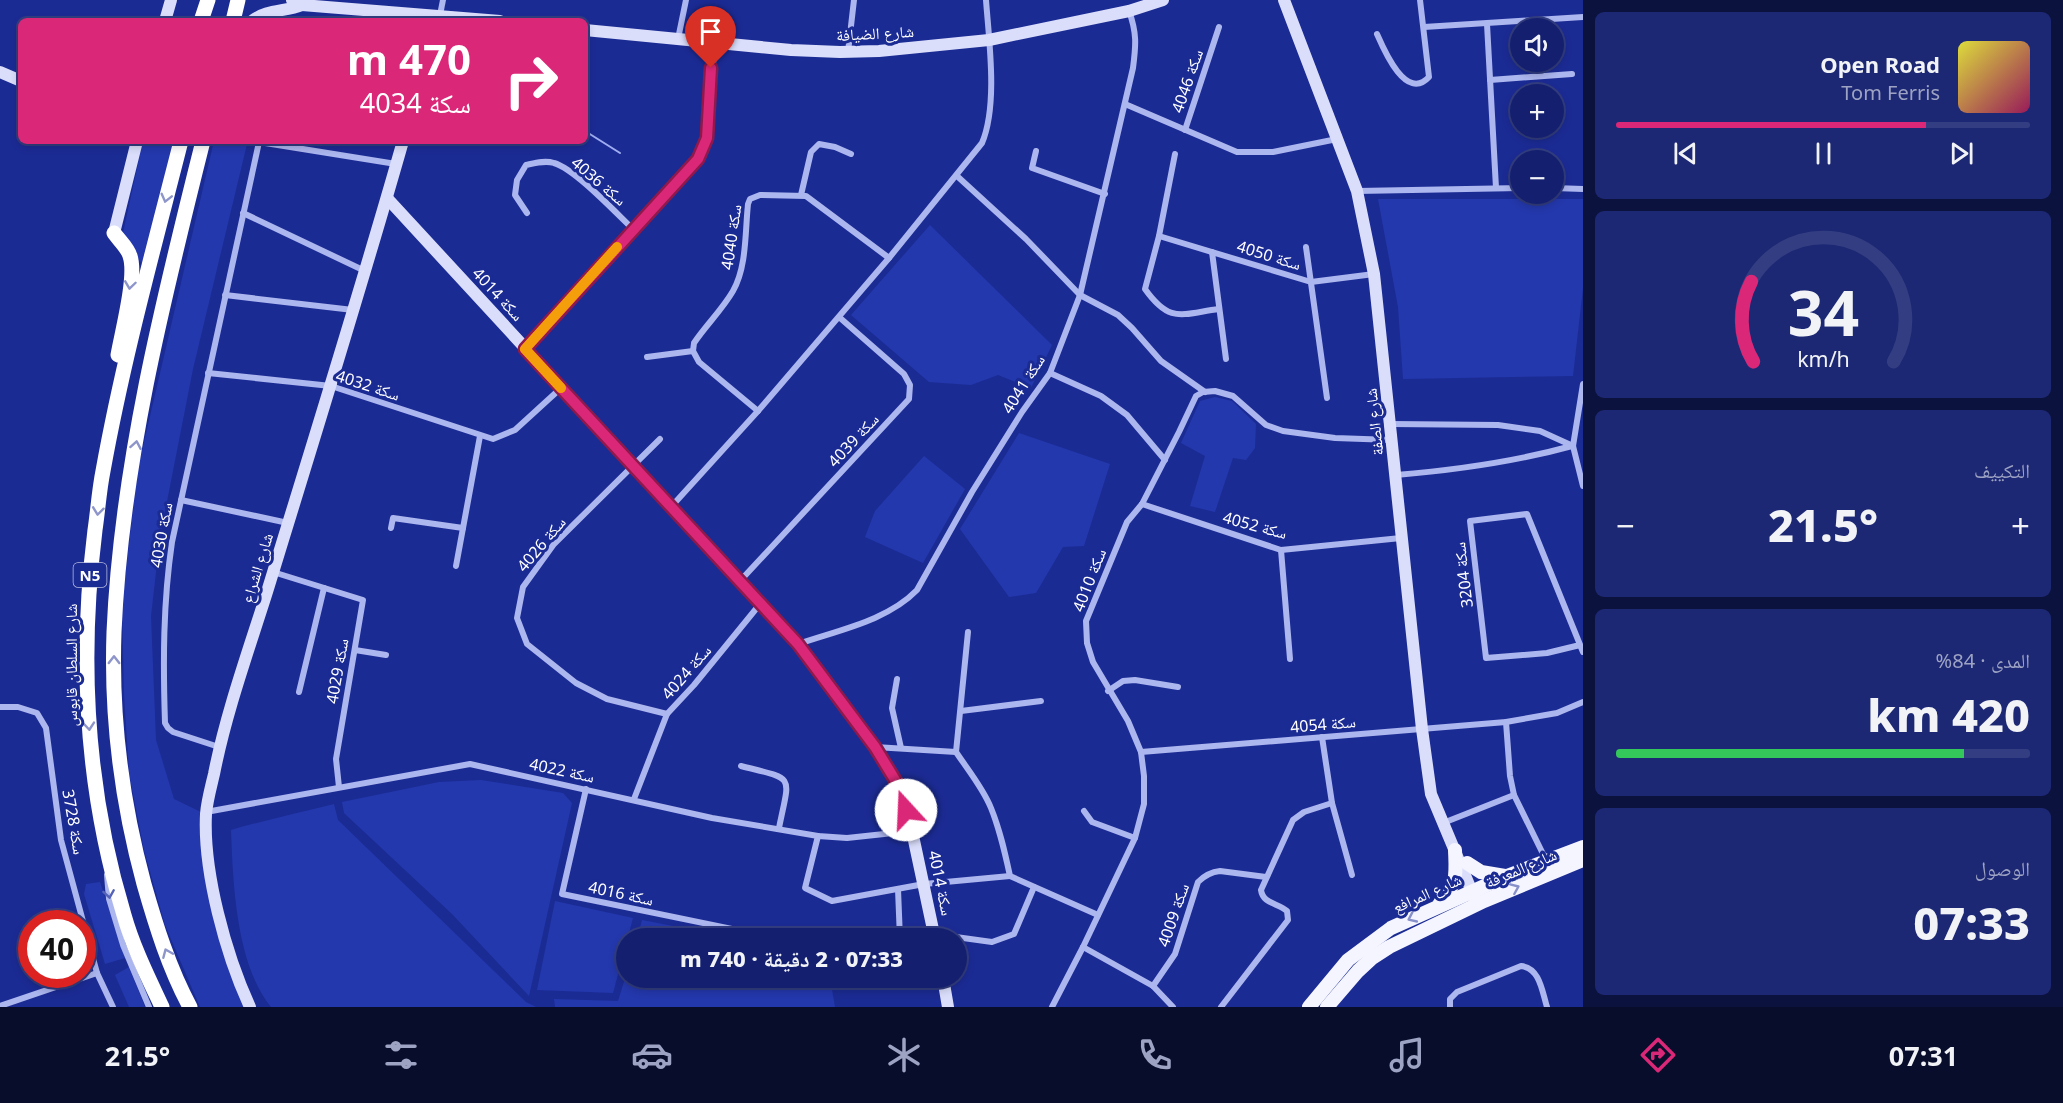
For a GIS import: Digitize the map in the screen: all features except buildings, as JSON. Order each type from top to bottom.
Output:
[{"type":"highway","points":[[202,18],[208,0]]},
{"type":"highway","points":[[209,18],[213,0]]},
{"type":"highway","points":[[234,18],[238,0]]},
{"type":"highway","name":"شارع السلطان قابوس","points":[[162,1007],[124,917],[103,836],[89,726],[86,652],[91,565],[102,473],[127,357],[180,144]]},
{"type":"highway","name":"N5","points":[[190,1007],[156,928],[134,847],[121,766],[114,633],[120,551],[135,448],[186,209],[202,144]]},
{"type":"highway","points":[[102,473],[113,380],[132,264],[130,254],[114,233]]},
{"type":"main road","points":[[1438,905],[1454,885],[1455,850]]},
{"type":"main road","name":"شارع المرافع","points":[[1309,1007],[1332,978],[1367,945],[1391,928],[1438,905],[1478,896],[1507,876],[1546,861],[1583,857]]},
{"type":"main road","name":"شارع المعرفة","points":[[1327,1007],[1341,989],[1372,958],[1401,941],[1478,896],[1583,857]]},
{"type":"main road","points":[[1467,863],[1481,872],[1507,876]]},
{"type":"main road","points":[[1401,941],[1422,942]]},
{"type":"street","points":[[166,18],[171,0]]},
{"type":"street","points":[[257,18],[269,11],[294,8],[297,2],[439,18],[443,0]]},
{"type":"street","points":[[678,39],[686,0]]},
{"type":"street","points":[[848,52],[854,0]]},
{"type":"street","points":[[671,507],[758,411],[889,258],[982,143],[987,132],[990,72],[987,0]]},
{"type":"street","name":"شارع الضيافة","points":[[588,30],[791,50],[848,52],[989,40],[1129,10],[1163,0]]},
{"type":"street","name":"شارع الصفة","points":[[1284,0],[1357,191],[1374,274],[1393,440],[1401,538],[1431,794],[1442,823],[1478,896]]},
{"type":"street","points":[[1377,34],[1389,62],[1409,82],[1417,84],[1424,82],[1429,77],[1420,0]]},
{"type":"street","name":"سكة 4041","points":[[798,644],[875,618],[909,599],[917,590],[972,492],[1022,412],[1050,374],[1080,295],[1125,104],[1137,43],[1136,29],[1129,10]]},
{"type":"street","points":[[1424,27],[1583,17]]},
{"type":"street","points":[[1487,24],[1496,188]]},
{"type":"street","name":"سكة 4046","points":[[1219,27],[1185,130],[1237,152],[1274,152],[1337,139]]},
{"type":"street","points":[[525,349],[698,159],[707,138],[711,68],[715,42]]},
{"type":"street","points":[[0,72],[18,80]]},
{"type":"street","points":[[1490,80],[1572,74]]},
{"type":"street","points":[[1125,104],[1185,130]]},
{"type":"street","points":[[114,233],[136,144]]},
{"type":"street","points":[[186,209],[210,144]]},
{"type":"street","name":"سكة 4030","points":[[219,747],[173,732],[165,723],[166,592],[172,542],[259,144]]},
{"type":"street","name":"سكة 4030","points":[[272,144],[397,164]]},
{"type":"street","name":"شارع الشراع","points":[[250,1007],[239,984],[210,879],[206,812],[219,747],[331,386],[402,144]]},
{"type":"street","points":[[801,195],[811,152],[819,144],[835,147],[851,154]]},
{"type":"street","points":[[1036,151],[1032,168],[1105,194]]},
{"type":"street","points":[[1175,154],[1159,236],[1145,289],[1157,305],[1176,315],[1219,309]]},
{"type":"street","name":"سكة 4036","points":[[528,213],[515,195],[517,180],[526,165],[541,162],[555,163],[580,180],[633,229]]},
{"type":"street","points":[[957,176],[1026,239],[1080,295],[1118,315],[1161,362],[1205,392],[1215,391],[1233,396],[1266,425],[1283,430],[1335,438],[1393,440]]},
{"type":"street","points":[[1357,191],[1510,188]]},
{"type":"street","points":[[1564,188],[1583,189]]},
{"type":"street","name":"سكة 4040","points":[[693,351],[694,343],[726,302],[738,280],[747,204],[750,199],[760,195],[801,195],[814,200],[889,258]]},
{"type":"street","name":"سكة 4014","points":[[387,198],[798,644],[875,747],[900,788],[933,928]]},
{"type":"street","points":[[243,213],[365,271]]},
{"type":"street","name":"سكة 4050","points":[[1159,236],[1311,282],[1374,274]]},
{"type":"street","points":[[1306,248],[1327,398]]},
{"type":"street","points":[[1212,252],[1226,359]]},
{"type":"street","points":[[225,295],[354,310]]},
{"type":"street","name":"سكة 4039","points":[[740,582],[909,399],[910,385],[904,374],[839,316]]},
{"type":"street","points":[[647,357],[693,351],[699,362],[758,411]]},
{"type":"street","name":"سكة 4032","points":[[208,373],[331,386],[493,439],[515,430],[561,388]]},
{"type":"street","points":[[1050,374],[1101,396],[1127,415],[1165,460]]},
{"type":"street","points":[[1583,384],[1573,446],[1583,485]]},
{"type":"street","name":"سكة 4010","points":[[1052,1007],[1135,838],[1144,804],[1141,752],[1128,721],[1108,691],[1093,662],[1087,643],[1086,621],[1127,522],[1142,504],[1196,396],[1205,392]]},
{"type":"street","points":[[1391,424],[1498,424],[1540,430],[1573,446]]},
{"type":"street","points":[[456,566],[480,436]]},
{"type":"street","points":[[633,466],[660,439]]},
{"type":"street","points":[[1396,475],[1457,470],[1502,463],[1573,446]]},
{"type":"street","name":"سكة 4026","points":[[633,466],[555,544],[523,587],[517,618],[527,644],[576,683],[607,699],[667,714]]},
{"type":"street","points":[[182,500],[288,523]]},
{"type":"street","name":"سكة 4052","points":[[1142,504],[1281,550],[1401,538]]},
{"type":"street","name":"سكة 3204","points":[[1580,645],[1547,653],[1486,658],[1470,521],[1527,514],[1583,652]]},
{"type":"street","points":[[391,528],[393,518],[463,528]]},
{"type":"street","points":[[1281,550],[1290,659]]},
{"type":"street","name":"سكة 4029","points":[[273,572],[363,600],[336,759],[339,787]]},
{"type":"street","name":"سكة 4029","points":[[299,692],[324,588]]},
{"type":"street","name":"سكة 4024","points":[[634,799],[667,714],[694,685],[760,604]]},
{"type":"street","points":[[968,632],[956,752],[991,807],[1003,842],[1010,876]]},
{"type":"street","points":[[355,650],[386,655]]},
{"type":"street","points":[[897,679],[892,708],[901,748]]},
{"type":"street","points":[[1108,691],[1123,681],[1135,680],[1178,687]]},
{"type":"street","points":[[961,711],[1041,701]]},
{"type":"street","name":"سكة 4054","points":[[1141,752],[1506,722],[1557,712],[1583,702]]},
{"type":"street","name":"سكة 3728","points":[[0,707],[18,707],[37,713],[46,728],[61,840],[97,973],[113,1007]]},
{"type":"street","points":[[1506,722],[1510,776],[1514,795],[1546,861]]},
{"type":"street","points":[[1322,737],[1332,803],[1352,875]]},
{"type":"street","points":[[875,747],[956,752]]},
{"type":"street","name":"سكة 4022","points":[[206,812],[470,764],[712,818],[818,836],[847,838],[912,831]]},
{"type":"street","points":[[741,766],[785,779],[788,786],[779,828]]},
{"type":"street","name":"سكة 4016","points":[[586,789],[562,894],[727,928]]},
{"type":"street","points":[[1442,823],[1514,795]]},
{"type":"street","points":[[1221,1007],[1288,920],[1287,911],[1267,901],[1262,894],[1266,877],[1290,824],[1296,817],[1332,803]]},
{"type":"street","points":[[1084,811],[1092,822],[1135,838]]},
{"type":"street","points":[[103,836],[109,899],[123,945],[150,1007]]},
{"type":"street","points":[[818,836],[806,890],[832,901],[924,884],[1010,876],[1098,915]]},
{"type":"street","name":"شارع الصفة","points":[[1455,850],[1467,863],[1478,896]]},
{"type":"street","name":"سكة 4009","points":[[1152,986],[1175,954],[1198,882],[1203,876],[1213,871],[1220,871],[1266,877]]},
{"type":"street","points":[[967,939],[992,942],[1014,934],[1034,886]]},
{"type":"street","points":[[897,889],[899,928]]},
{"type":"street","points":[[1083,947],[1152,986],[1173,1007]]},
{"type":"street","points":[[1450,1007],[1450,999],[1457,992],[1521,966],[1529,967],[1535,972],[1547,1007]]},
{"type":"street","points":[[0,1006],[97,973]]},
{"type":"street","points":[[945,988],[948,1007]]},
{"type":"shaded area","points":[[142,144],[172,144],[143,266],[123,233]]},
{"type":"shaded area","points":[[213,144],[247,144],[193,369],[160,537],[151,616],[156,740],[174,799],[203,813],[202,839],[247,1007],[200,1007],[165,925],[144,850],[129,773],[122,604],[138,468]]},
{"type":"shaded area","points":[[1378,199],[1510,199],[1510,204],[1564,204],[1564,199],[1583,199],[1583,288],[1573,376],[1403,379],[1398,307]]},
{"type":"shaded area","points":[[930,225],[1052,345],[1031,388],[998,375],[971,385],[929,382],[851,315]]},
{"type":"shaded area","points":[[1215,397],[1232,401],[1256,424],[1255,448],[1246,460],[1233,458],[1215,512],[1190,506],[1205,456],[1181,443],[1200,401]]},
{"type":"shaded area","points":[[1019,433],[1110,464],[1084,546],[1063,547],[1036,593],[1009,597],[960,529]]},
{"type":"shaded area","points":[[924,456],[965,489],[923,563],[865,537],[875,511]]},
{"type":"shaded area","points":[[481,780],[563,793],[572,803],[529,996],[452,914],[344,813],[342,802],[439,782]]},
{"type":"shaded area","points":[[334,804],[338,820],[526,1002],[536,1007],[271,1007],[259,989],[243,946],[235,898],[231,830]]},
{"type":"shaded area","points":[[100,882],[125,958],[105,964],[96,934],[96,910],[89,910],[84,894],[86,884]]},
{"type":"shaded area","points":[[555,901],[633,918],[630,928],[616,928],[616,982],[613,993],[537,990]]},
{"type":"shaded area","points":[[642,920],[683,928],[640,928]]},
{"type":"shaded area","points":[[129,967],[145,1007],[129,1007],[115,975]]},
{"type":"shaded area","points":[[622,988],[832,988],[835,1007],[555,1007],[554,999],[618,1001]]},
{"type":"waterway","points":[[588,133],[620,153]]},
{"type":"slow traffic","points":[[561,388],[525,349],[617,247]]},
{"type":"route","points":[[711,68],[707,138],[698,159],[525,349],[798,644],[875,747],[900,788],[906,810]]}]
